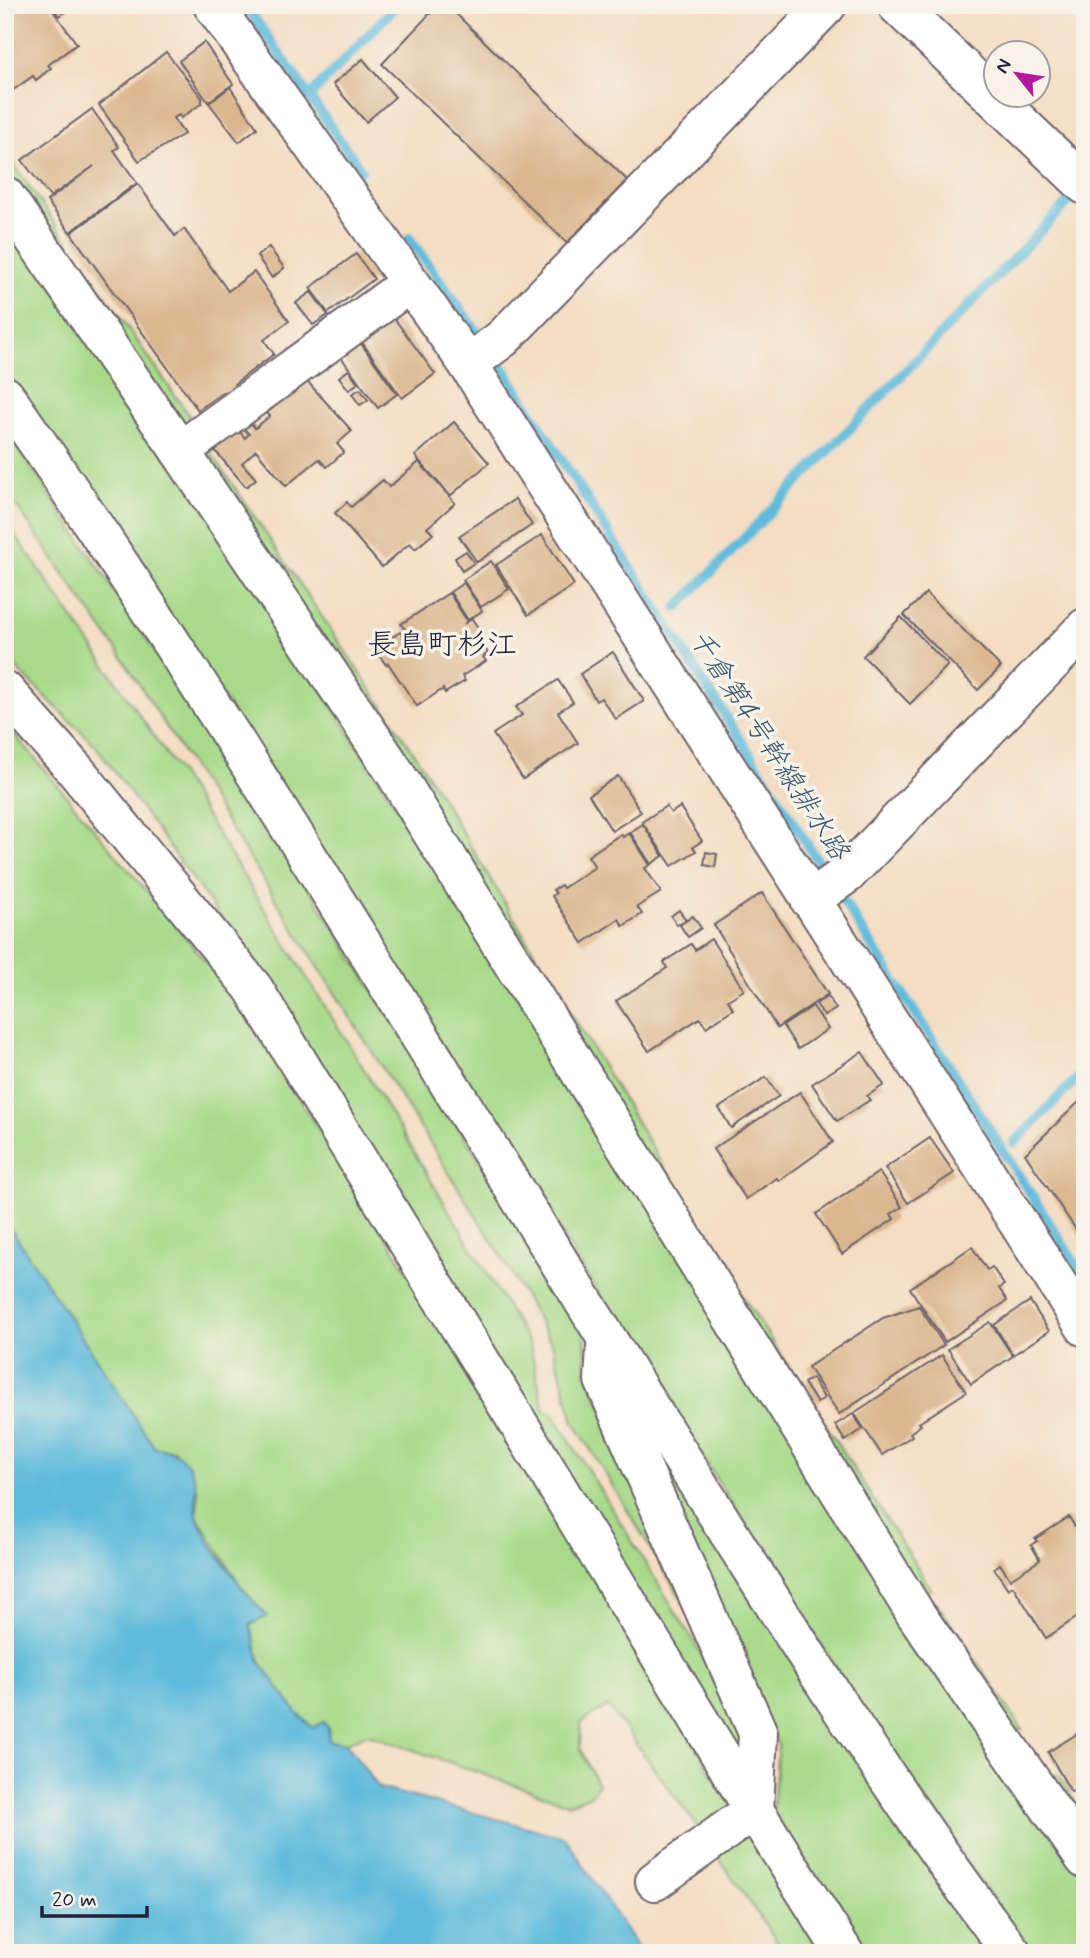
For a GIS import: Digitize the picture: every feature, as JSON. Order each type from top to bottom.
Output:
[{"type":"street","points":[[213,5],[411,283],[482,354],[826,889],[1085,1327]]},
{"type":"street","points":[[482,354],[827,5]]},
{"type":"street","points":[[897,5],[1085,185]]},
{"type":"street","points":[[5,196],[392,768],[915,1613],[1085,1859]]},
{"type":"street","points":[[180,451],[411,283]]},
{"type":"street","points":[[5,396],[113,550],[250,761],[606,1339],[824,1684],[1012,1953]]},
{"type":"street","points":[[826,889],[1085,628]]},
{"type":"street","points":[[5,691],[76,772],[253,988],[844,1953]]},
{"type":"street","points":[[606,1339],[604,1380],[758,1733],[754,1810]]},
{"type":"street","points":[[655,1881],[754,1810]]},
{"type":"green space","points":[[5,152],[195,424],[187,430],[5,180]]},
{"type":"green space","points":[[5,218],[152,427],[1085,1875],[1085,1953],[1034,1953],[1003,1914],[841,1676],[137,562],[5,373]]},
{"type":"green space","points":[[5,428],[236,772],[585,1328],[586,1372],[711,1648],[574,1422],[553,1346],[499,1252],[124,660],[5,490]]},
{"type":"green space","points":[[208,448],[420,762],[714,1251],[931,1589],[917,1599],[199,464]]},
{"type":"green space","points":[[5,520],[178,771],[356,1056],[530,1345],[544,1409],[554,1415],[746,1726],[739,1761],[256,966],[95,745],[20,672],[5,650]]},
{"type":"green space","points":[[5,723],[233,994],[513,1439],[732,1807],[702,1833],[608,1706],[581,1723],[580,1749],[598,1785],[591,1795],[568,1804],[368,1734],[346,1743],[329,1741],[328,1728],[323,1722],[313,1728],[298,1714],[260,1662],[250,1625],[267,1616],[247,1596],[197,1516],[198,1491],[174,1450],[155,1448],[5,1220]]},
{"type":"green space","points":[[632,1408],[993,1953],[860,1953],[773,1810],[778,1745],[714,1607]]},
{"type":"green space","points":[[937,1603],[1022,1729],[1009,1738],[933,1606]]},
{"type":"green space","points":[[1042,1772],[1058,1775],[1085,1817],[1085,1844]]},
{"type":"green space","points":[[750,1832],[826,1953],[785,1953],[720,1860],[720,1849]]},
{"type":"water","points":[[5,1220],[155,1448],[175,1453],[190,1468],[201,1525],[227,1567],[267,1616],[250,1625],[260,1662],[298,1714],[313,1728],[323,1722],[328,1728],[329,1741],[346,1743],[379,1788],[565,1837],[641,1953],[5,1953]]},
{"type":"building","points":[[23,5],[49,5],[77,44],[48,65],[51,68],[36,80],[33,76],[9,93],[5,88],[5,18]]},
{"type":"building","points":[[51,5],[73,5],[59,16]]},
{"type":"building","points":[[438,5],[447,5],[627,180],[567,243],[382,64]]},
{"type":"building","points":[[204,42],[233,84],[208,102],[179,61]]},
{"type":"building","points":[[166,52],[202,98],[202,103],[181,118],[179,115],[173,118],[184,134],[139,161],[99,105]]},
{"type":"building","points":[[363,59],[395,97],[366,122],[333,84]]},
{"type":"building","points":[[230,87],[257,128],[239,142],[209,103]]},
{"type":"building","points":[[92,109],[119,147],[114,150],[137,183],[70,232],[47,201],[94,166],[50,197],[22,160]]},
{"type":"building","points":[[138,184],[175,236],[184,229],[228,291],[254,272],[289,321],[264,340],[274,354],[234,384],[236,388],[226,395],[223,392],[198,410],[71,233]]},
{"type":"building","points":[[269,247],[284,268],[272,278],[257,256]]},
{"type":"building","points":[[356,254],[374,279],[328,313],[310,288]]},
{"type":"building","points":[[311,292],[328,315],[313,325],[296,303]]},
{"type":"building","points":[[391,314],[435,374],[402,398],[359,338]]},
{"type":"building","points":[[357,338],[397,394],[378,408],[338,353]]},
{"type":"building","points":[[349,370],[358,383],[349,390],[339,377]]},
{"type":"building","points":[[306,380],[352,431],[337,444],[344,452],[327,467],[319,459],[286,486],[256,450],[242,463],[256,479],[246,487],[211,446],[235,426],[245,438],[249,434],[244,429],[251,423],[255,428],[270,416],[267,413]]},
{"type":"building","points":[[360,389],[368,400],[360,405],[352,394]]},
{"type":"building","points":[[454,422],[489,463],[450,496],[415,456]]},
{"type":"building","points":[[419,462],[455,503],[427,528],[433,534],[415,549],[410,543],[382,567],[335,513],[347,502],[351,507],[383,480],[389,487]]},
{"type":"building","points":[[515,499],[532,525],[477,562],[459,536]]},
{"type":"building","points":[[542,535],[574,585],[528,615],[496,565]]},
{"type":"building","points":[[466,551],[474,563],[462,571],[455,558]]},
{"type":"building","points":[[491,561],[509,589],[481,607],[463,580]]},
{"type":"building","points":[[464,583],[482,611],[468,620],[450,592]]},
{"type":"building","points":[[449,593],[467,621],[464,624],[472,619],[483,635],[478,638],[488,653],[483,657],[486,661],[462,676],[465,681],[445,693],[443,689],[417,706],[388,663],[386,665],[375,649],[400,632],[404,637],[408,634],[401,624]]},
{"type":"building","points":[[926,593],[1001,667],[978,690],[904,615]]},
{"type":"building","points":[[901,617],[948,665],[910,704],[863,656]]},
{"type":"building","points":[[613,652],[644,701],[616,719],[601,698],[596,701],[580,674]]},
{"type":"building","points":[[558,680],[573,702],[558,712],[578,743],[523,779],[493,734],[522,715],[516,707]]},
{"type":"building","points":[[618,776],[641,812],[612,831],[589,795]]},
{"type":"building","points":[[666,806],[671,813],[680,807],[702,841],[693,847],[696,851],[672,866],[642,822]]},
{"type":"building","points":[[643,824],[663,856],[651,864],[630,832]]},
{"type":"building","points":[[629,833],[650,865],[645,868],[661,892],[637,907],[642,914],[623,926],[619,919],[583,943],[552,896],[556,893],[553,890],[561,885],[563,888],[595,867],[588,856],[621,834],[623,837]]},
{"type":"building","points":[[706,852],[717,854],[715,867],[704,865]]},
{"type":"building","points":[[762,893],[828,994],[777,1028],[714,925]]},
{"type":"building","points":[[679,910],[686,920],[677,925],[671,916]]},
{"type":"building","points":[[693,916],[701,928],[688,937],[680,925]]},
{"type":"building","points":[[711,939],[744,990],[728,1000],[733,1009],[706,1027],[700,1018],[649,1051],[616,1001],[667,968],[664,962],[691,944],[695,950]]},
{"type":"building","points":[[828,996],[836,1009],[824,1016],[816,1004]]},
{"type":"building","points":[[813,1006],[828,1029],[798,1049],[783,1026]]},
{"type":"building","points":[[862,1052],[884,1085],[867,1096],[870,1100],[837,1121],[812,1084]]},
{"type":"building","points":[[766,1077],[779,1096],[731,1128],[719,1108]]},
{"type":"building","points":[[800,1092],[833,1142],[779,1181],[777,1178],[746,1199],[713,1149]]},
{"type":"building","points":[[1085,1096],[1085,1243],[1025,1154]]},
{"type":"building","points":[[930,1138],[954,1173],[908,1203],[885,1168]]},
{"type":"building","points":[[879,1172],[902,1207],[891,1214],[894,1219],[842,1254],[816,1214]]},
{"type":"building","points":[[972,1247],[987,1270],[992,1267],[1004,1285],[999,1288],[1007,1301],[945,1342],[910,1288]]},
{"type":"building","points":[[1030,1301],[1049,1331],[1013,1355],[994,1325]]},
{"type":"building","points":[[919,1306],[944,1345],[839,1414],[808,1367],[883,1318]]},
{"type":"building","points":[[990,1322],[1013,1356],[971,1384],[948,1349]]},
{"type":"building","points":[[942,1355],[966,1392],[919,1423],[921,1425],[910,1433],[912,1436],[882,1455],[854,1413]]},
{"type":"building","points":[[812,1378],[824,1398],[817,1403],[804,1383]]},
{"type":"building","points":[[853,1414],[863,1429],[845,1441],[835,1425]]},
{"type":"building","points":[[1069,1517],[1082,1538],[1085,1536],[1085,1618],[1082,1614],[1046,1638],[1013,1586],[1008,1589],[994,1568],[1000,1564],[1010,1579],[1040,1560],[1031,1545],[1037,1541],[1035,1539]]},
{"type":"building","points":[[1085,1729],[1085,1784],[1071,1792],[1048,1752]]},
{"type":"waterway","name":"千倉第4号幹線排水路","points":[[245,5],[361,170]]},
{"type":"waterway","points":[[309,97],[397,5]]},
{"type":"waterway","points":[[677,608],[1077,193]]},
{"type":"waterway","name":"千倉第4号幹線排水路","points":[[409,238],[505,371],[1085,1279]]},
{"type":"waterway","points":[[1014,1143],[1085,1070]]},
{"type":"district","name":"長島町杉江","points":[[442,644]]}]
